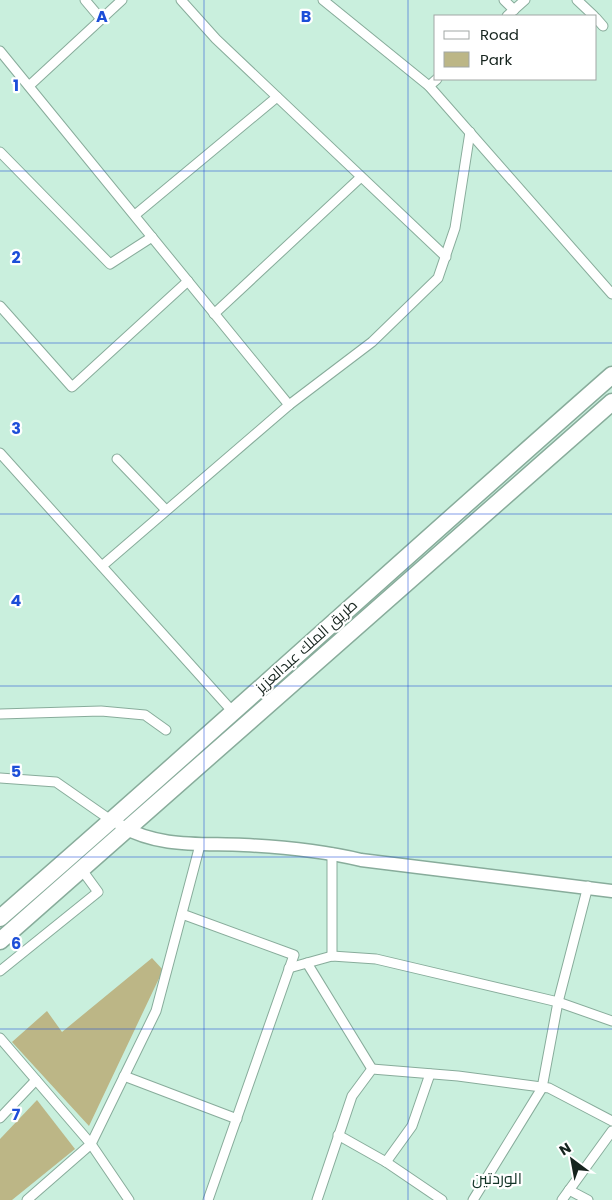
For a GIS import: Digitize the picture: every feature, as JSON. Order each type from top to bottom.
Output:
[{"type":"highway","name":"طريق الملك عبدالعزيز","points":[[0,918],[612,375]]},
{"type":"highway","name":"طريق الملك عبدالعزيز","points":[[0,941],[612,402]]},
{"type":"street","points":[[85,0],[101,19]]},
{"type":"street","points":[[29,86],[122,0]]},
{"type":"street","points":[[182,0],[216,39],[446,258]]},
{"type":"street","points":[[323,0],[429,86],[612,294]]},
{"type":"street","points":[[504,0],[511,13],[525,0]]},
{"type":"street","points":[[577,0],[593,15]]},
{"type":"street","points":[[597,19],[603,26]]},
{"type":"street","points":[[0,51],[289,405]]},
{"type":"street","points":[[429,86],[436,80]]},
{"type":"street","points":[[135,216],[276,97]]},
{"type":"street","points":[[102,566],[289,405],[372,342],[438,278],[456,228],[470,132]]},
{"type":"street","points":[[0,152],[110,264],[152,237]]},
{"type":"street","points":[[214,314],[361,177]]},
{"type":"street","points":[[0,306],[72,387],[188,281]]},
{"type":"street","points":[[0,453],[233,712]]},
{"type":"street","points":[[117,459],[166,510]]},
{"type":"street","points":[[0,714],[101,711],[145,715],[166,730]]},
{"type":"street","points":[[0,778],[56,782],[128,830],[137,835],[162,842],[200,845],[243,845],[332,853],[361,860],[532,882],[588,886],[612,891]]},
{"type":"street","points":[[27,1200],[91,1144],[156,1011],[200,845]]},
{"type":"street","points":[[332,853],[332,956]]},
{"type":"street","points":[[0,971],[98,892],[82,870]]},
{"type":"street","points":[[473,1200],[542,1088],[558,1002],[588,886]]},
{"type":"street","points":[[182,914],[294,955],[208,1200]]},
{"type":"street","points":[[289,968],[332,956],[376,959],[558,1002],[612,1021]]},
{"type":"street","points":[[307,963],[372,1069]]},
{"type":"street","points":[[0,1038],[91,1144],[129,1200]]},
{"type":"street","points":[[372,1069],[549,1088],[612,1121]]},
{"type":"street","points":[[317,1200],[352,1096],[372,1069]]},
{"type":"street","points":[[386,1162],[412,1126],[430,1074]]},
{"type":"street","points":[[124,1076],[237,1119]]},
{"type":"street","points":[[0,1118],[36,1080]]},
{"type":"street","points":[[562,1200],[612,1131]]},
{"type":"street","points":[[338,1135],[386,1162],[442,1200]]},
{"type":"street","points":[[570,1190],[588,1200]]},
{"type":"green space","points":[[152,958],[163,970],[89,1126],[12,1042],[47,1011],[62,1032]]},
{"type":"green space","points":[[37,1100],[75,1149],[12,1200],[0,1200],[0,1139]]},
{"type":"district","name":"الوردتين","points":[[497,1178]]}]
